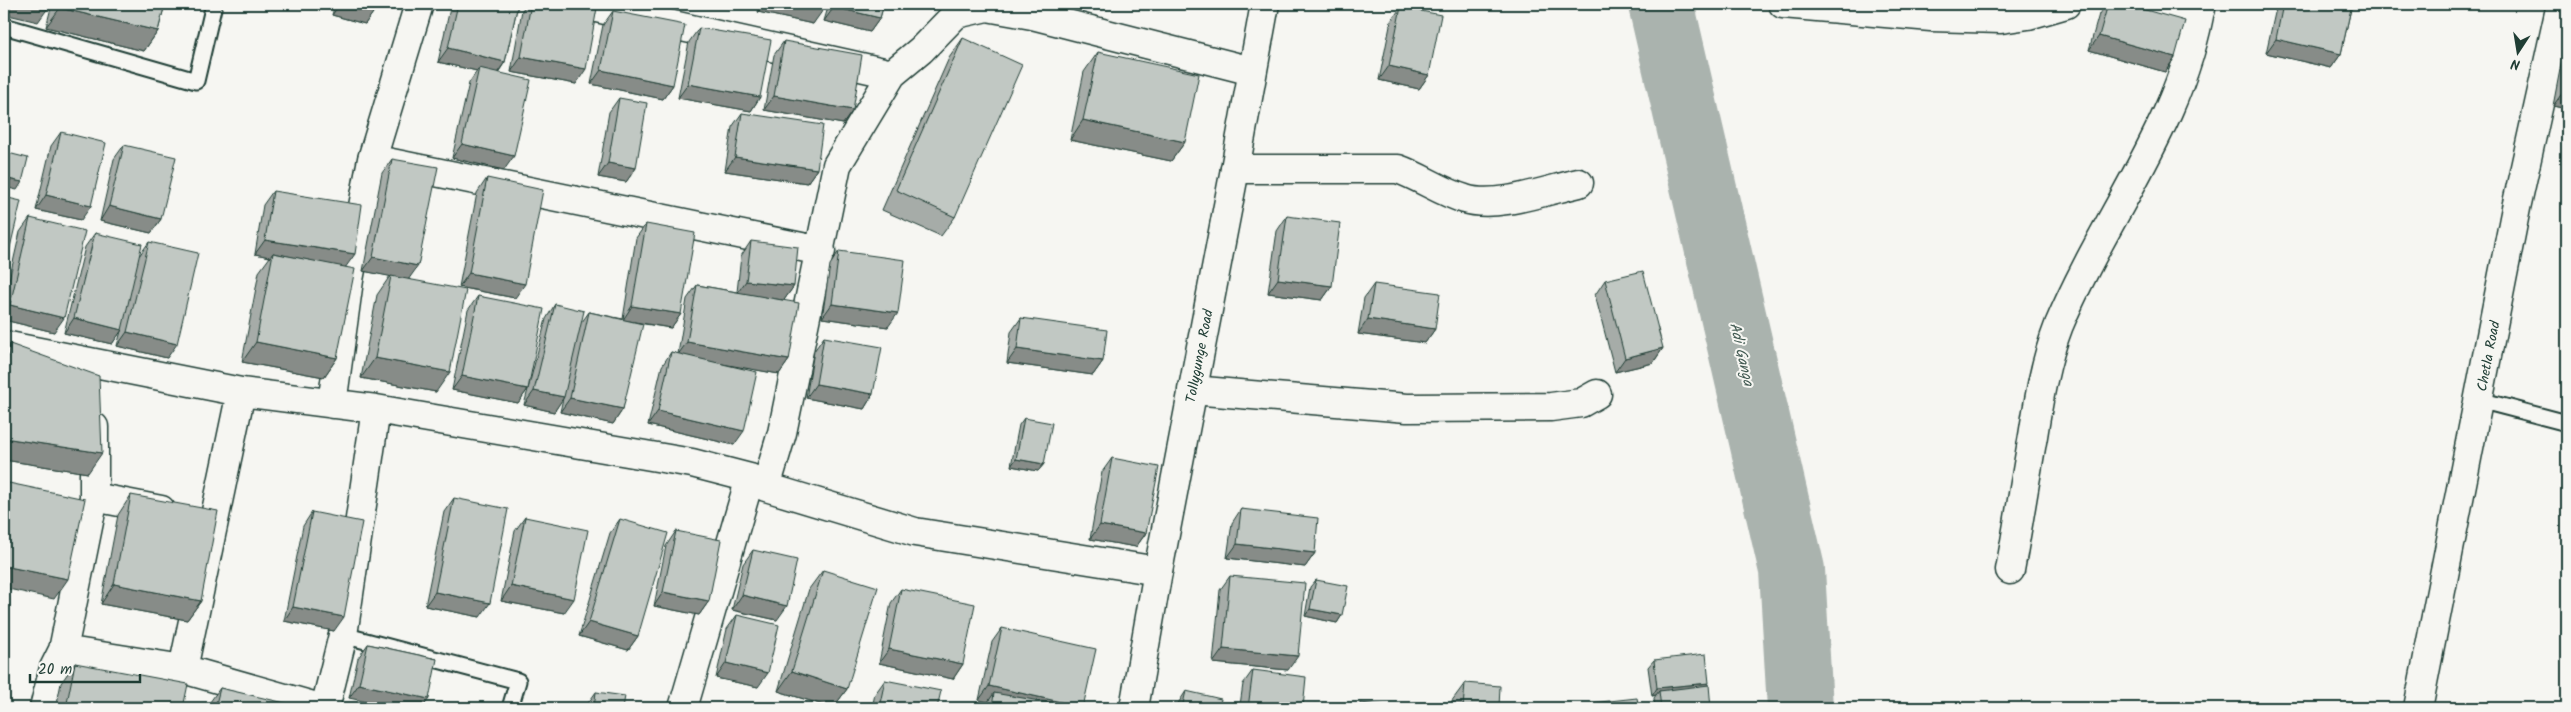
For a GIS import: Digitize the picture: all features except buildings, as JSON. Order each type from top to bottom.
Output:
[{"type":"street","points":[[332,404],[349,280],[372,159],[420,4]]},
{"type":"street","points":[[579,4],[892,74]]},
{"type":"street","name":"Tollygunge Road","points":[[1134,708],[1265,4]]},
{"type":"street","points":[[1783,4],[1931,17],[2001,19],[2028,15],[2066,4]]},
{"type":"street","points":[[2010,570],[2044,369],[2080,280],[2164,122],[2185,73],[2201,6],[2150,4]]},
{"type":"street","name":"Chetla Road","points":[[2418,708],[2516,208],[2561,4]]},
{"type":"street","points":[[682,708],[758,483],[782,432],[821,251],[837,165],[892,74],[921,50],[956,14],[986,6],[1080,26],[1252,71]]},
{"type":"street","points":[[372,159],[821,251]]},
{"type":"street","points":[[1235,169],[1398,169],[1421,178],[1443,192],[1467,200],[1496,202],[1579,183]]},
{"type":"street","points":[[4,345],[95,361],[241,392],[376,409],[692,463],[915,532],[1158,571]]},
{"type":"street","points":[[44,708],[54,668],[64,650],[94,497],[95,361]]},
{"type":"street","points":[[1192,390],[1407,408],[1552,407],[1581,403],[1597,394]]},
{"type":"street","points":[[183,669],[241,392]]},
{"type":"street","points":[[325,708],[343,635],[376,409]]},
{"type":"street","points":[[94,497],[214,520]]},
{"type":"street","points":[[64,650],[183,669],[320,708]]},
{"type":"lane","points":[[4,26],[196,81],[214,4]]},
{"type":"lane","points":[[2479,400],[2567,423]]},
{"type":"lane","points":[[343,635],[518,681],[510,708]]},
{"type":"waterway","name":"Adi Ganga","points":[[1661,4],[1792,570],[1800,708]]}]
